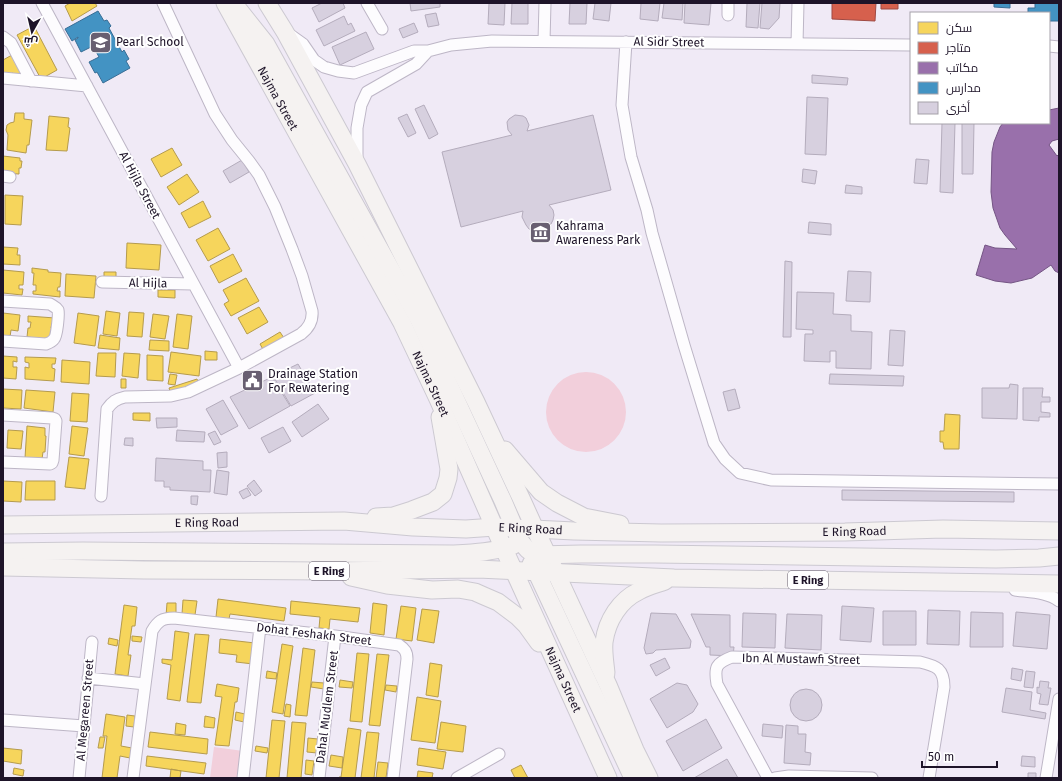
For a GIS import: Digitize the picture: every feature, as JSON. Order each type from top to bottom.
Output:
[{"type":"main road","name":"Najma Street","points":[[225,3],[402,323],[438,399],[495,527]]},
{"type":"main road","name":"Najma Street","points":[[234,3],[266,44],[419,320],[503,501],[513,541],[514,570],[608,778]]},
{"type":"main road","points":[[267,3],[285,32],[357,164],[473,395],[535,529],[536,560],[633,778]]},
{"type":"main road","points":[[344,521],[401,514],[432,502],[442,494],[448,478],[449,469],[438,408],[438,399]]},
{"type":"main road","points":[[490,433],[541,492],[557,503],[584,517],[661,533]]},
{"type":"main road","name":"E Ring Road","points":[[3,525],[344,521],[451,529],[495,527]]},
{"type":"main road","points":[[495,527],[536,560],[556,573],[649,778]]},
{"type":"main road","name":"E Ring Road","points":[[3,552],[98,551],[453,554],[470,553],[513,541],[535,529],[661,533],[845,532],[943,529],[1059,531]]},
{"type":"main road","points":[[536,560],[648,554],[996,559],[1059,556]]},
{"type":"main road","name":"E Ring","points":[[3,567],[144,570],[514,570],[536,560]]},
{"type":"main road","points":[[327,571],[387,585],[432,590],[458,589],[475,592],[490,598],[518,617],[555,662]]},
{"type":"main road","name":"E Ring","points":[[556,573],[674,578],[1059,584]]},
{"type":"main road","points":[[608,685],[604,643],[609,622],[614,612],[626,600],[639,591],[674,578]]},
{"type":"street","name":"Al Hijla Street","points":[[42,3],[238,368]]},
{"type":"street","points":[[101,496],[107,408],[112,402],[118,398],[125,397],[171,396],[188,392],[238,368],[302,334],[309,327],[312,317],[307,292],[275,207],[249,161],[232,140],[215,114],[163,3]]},
{"type":"street","points":[[367,3],[382,29]]},
{"type":"street","points":[[544,40],[545,3]]},
{"type":"street","points":[[728,3],[728,15]]},
{"type":"street","points":[[797,44],[798,3]]},
{"type":"street","name":"Al Sidr Street","points":[[285,32],[303,44],[314,60],[324,67],[354,73],[414,51],[428,51],[470,42],[544,40],[910,45]]},
{"type":"street","points":[[3,37],[11,43],[30,81]]},
{"type":"street","points":[[626,42],[622,105],[631,157],[703,408],[714,443],[725,459],[740,473],[771,480],[1059,484]]},
{"type":"street","points":[[357,164],[357,128],[361,105],[367,92],[416,64],[428,51]]},
{"type":"street","points":[[3,78],[87,86]]},
{"type":"street","name":"Al Hijla","points":[[102,282],[193,284]]},
{"type":"street","points":[[3,301],[50,304],[55,306],[58,310],[58,315],[56,337],[50,343],[3,341]]},
{"type":"street","points":[[3,415],[52,418],[56,421],[52,463],[3,462]]},
{"type":"street","points":[[1010,530],[1059,526]]},
{"type":"street","points":[[958,582],[1042,594],[1059,601]]},
{"type":"street","name":"Dohat Feshakh Street","points":[[132,778],[152,631],[155,625],[160,621],[167,618],[174,618],[335,636],[399,645],[407,654],[393,778]]},
{"type":"street","points":[[242,778],[260,627]]},
{"type":"street","name":"Dahal Mudlem Street","points":[[319,778],[335,636]]},
{"type":"street","name":"Al Megareen Street","points":[[79,778],[92,642]]},
{"type":"street","name":"Ibn Al Mustawfi Street","points":[[768,778],[717,684],[715,674],[717,666],[723,661],[732,657],[920,662],[931,664],[940,670],[944,678],[944,687],[929,778]]},
{"type":"street","points":[[88,678],[144,684]]},
{"type":"street","points":[[1046,778],[1059,699]]},
{"type":"street","points":[[3,720],[84,726]]},
{"type":"street","points":[[457,778],[499,754]]},
{"type":"street","points":[[775,778],[790,776],[872,778]]},
{"type":"shaded area","points":[[578,372],[594,372],[615,383],[626,404],[626,420],[615,441],[594,452],[578,452],[564,446],[557,441],[552,434],[546,420],[546,404],[552,390],[557,383],[564,378]]},
{"type":"shaded area","points":[[214,747],[243,751],[240,778],[210,778]]},
{"type":"building: سكن","points":[[70,3],[95,3],[97,6],[72,21],[65,6]]},
{"type":"building: سكن","points":[[34,26],[57,70],[41,79],[17,35]]},
{"type":"building: سكن","points":[[12,55],[22,72],[15,76],[13,73],[8,75],[3,73],[3,60]]},
{"type":"building: سكن","points":[[15,113],[24,113],[24,119],[32,120],[29,145],[27,145],[26,153],[7,150],[7,125],[14,122]]},
{"type":"building: سكن","points":[[49,116],[69,118],[68,127],[70,128],[67,151],[46,150]]},
{"type":"building: سكن","points":[[172,148],[182,165],[161,177],[151,159]]},
{"type":"building: سكن","points":[[3,156],[20,158],[20,161],[22,161],[21,168],[19,168],[19,174],[3,173]]},
{"type":"building: سكن","points":[[187,174],[199,192],[179,205],[167,187]]},
{"type":"building: سكن","points":[[5,195],[23,196],[21,225],[5,224]]},
{"type":"building: سكن","points":[[203,201],[211,217],[189,228],[181,213]]},
{"type":"building: سكن","points":[[218,228],[230,249],[208,261],[196,240]]},
{"type":"building: سكن","points":[[127,243],[161,245],[159,270],[126,268]]},
{"type":"building: سكن","points":[[3,247],[18,248],[17,255],[20,255],[20,265],[3,264]]},
{"type":"building: سكن","points":[[233,254],[242,271],[219,283],[210,266]]},
{"type":"building: سكن","points":[[32,268],[48,270],[48,272],[61,273],[60,287],[58,287],[57,291],[60,291],[60,297],[33,294],[33,291],[36,291],[36,285],[33,285],[34,273],[32,273]]},
{"type":"building: سكن","points":[[3,270],[24,272],[23,285],[19,285],[19,289],[23,289],[22,295],[3,293]]},
{"type":"building: سكن","points":[[104,272],[116,272],[116,280],[104,279]]},
{"type":"building: سكن","points":[[66,274],[96,276],[94,298],[65,296]]},
{"type":"building: سكن","points":[[246,278],[259,301],[231,316],[224,304],[229,301],[223,290]]},
{"type":"building: سكن","points":[[158,290],[175,290],[175,298],[158,297]]},
{"type":"building: سكن","points":[[259,307],[268,322],[247,334],[238,318]]},
{"type":"building: سكن","points":[[106,311],[120,313],[117,336],[103,334]]},
{"type":"building: سكن","points":[[129,312],[144,313],[142,337],[127,336]]},
{"type":"building: سكن","points":[[3,313],[20,315],[18,331],[11,330],[10,337],[3,336]]},
{"type":"building: سكن","points":[[78,313],[99,316],[95,346],[74,343]]},
{"type":"building: سكن","points":[[153,314],[169,316],[165,339],[150,337]]},
{"type":"building: سكن","points":[[177,314],[192,316],[188,349],[173,347]]},
{"type":"building: سكن","points":[[28,316],[55,318],[55,323],[52,323],[51,328],[55,328],[54,340],[27,337],[28,328],[30,328],[31,322],[28,322]]},
{"type":"building: سكن","points":[[280,332],[286,341],[265,353],[260,344]]},
{"type":"building: سكن","points":[[100,335],[120,338],[119,350],[98,348]]},
{"type":"building: سكن","points":[[150,340],[169,341],[169,351],[149,350]]},
{"type":"building: سكن","points":[[205,351],[217,352],[217,360],[205,360]]},
{"type":"building: سكن","points":[[171,352],[201,356],[199,376],[168,372]]},
{"type":"building: سكن","points":[[98,353],[116,353],[115,377],[96,376]]},
{"type":"building: سكن","points":[[124,353],[140,354],[138,378],[122,376]]},
{"type":"building: سكن","points":[[147,355],[163,356],[163,381],[147,380]]},
{"type":"building: سكن","points":[[3,356],[17,357],[17,362],[13,361],[13,367],[17,367],[16,379],[3,378]]},
{"type":"building: سكن","points":[[25,357],[56,358],[55,364],[52,364],[52,368],[55,369],[54,381],[25,379],[25,367],[29,368],[29,363],[25,362]]},
{"type":"building: سكن","points":[[62,360],[90,362],[89,384],[61,382]]},
{"type":"building: سكن","points":[[170,374],[177,375],[175,385],[168,384]]},
{"type":"building: سكن","points":[[121,379],[126,379],[126,388],[121,388]]},
{"type":"building: سكن","points":[[197,379],[199,385],[171,394],[169,388]]},
{"type":"building: سكن","points":[[3,389],[22,390],[21,409],[3,408]]},
{"type":"building: سكن","points":[[26,390],[55,392],[53,412],[24,408]]},
{"type":"building: سكن","points":[[72,393],[89,394],[87,422],[70,421]]},
{"type":"building: سكن","points":[[133,413],[150,413],[150,421],[133,420]]},
{"type":"building: سكن","points":[[945,414],[960,415],[959,449],[944,449],[943,442],[940,442],[940,431],[944,431]]},
{"type":"building: سكن","points":[[27,426],[45,428],[45,452],[43,452],[42,459],[25,458]]},
{"type":"building: سكن","points":[[72,426],[88,428],[84,456],[69,454]]},
{"type":"building: سكن","points":[[8,430],[23,431],[21,449],[7,448]]},
{"type":"building: سكن","points":[[69,457],[89,459],[85,489],[65,487]]},
{"type":"building: سكن","points":[[3,481],[22,482],[21,502],[3,501]]},
{"type":"building: سكن","points":[[26,481],[55,481],[55,500],[25,500]]},
{"type":"building: سكن","points":[[218,599],[286,608],[284,621],[230,614],[229,619],[216,617]]},
{"type":"building: سكن","points":[[183,600],[197,601],[195,615],[182,614]]},
{"type":"building: سكن","points":[[291,601],[360,608],[358,622],[330,619],[329,629],[319,628],[320,617],[290,614]]},
{"type":"building: سكن","points":[[167,603],[176,603],[176,616],[166,616]]},
{"type":"building: سكن","points":[[373,603],[387,605],[384,635],[370,633]]},
{"type":"building: سكن","points":[[124,605],[137,607],[135,626],[132,626],[128,655],[131,655],[128,676],[115,674]]},
{"type":"building: سكن","points":[[401,606],[416,608],[412,641],[396,639]]},
{"type":"building: سكن","points":[[422,609],[439,611],[434,643],[417,640]]},
{"type":"building: سكن","points":[[175,631],[189,633],[180,701],[167,699],[171,665],[162,663],[162,659],[172,660]]},
{"type":"building: سكن","points":[[195,634],[209,635],[201,703],[187,702]]},
{"type":"building: سكن","points":[[132,636],[142,637],[141,642],[132,641]]},
{"type":"building: سكن","points":[[109,638],[118,640],[117,646],[108,644]]},
{"type":"building: سكن","points":[[220,639],[255,643],[253,664],[236,662],[237,655],[219,653]]},
{"type":"building: سكن","points":[[282,644],[293,646],[283,714],[272,712]]},
{"type":"building: سكن","points":[[303,648],[315,650],[307,716],[295,715]]},
{"type":"building: سكن","points":[[357,653],[369,654],[362,722],[350,721]]},
{"type":"building: سكن","points":[[377,654],[389,655],[380,726],[369,725]]},
{"type":"building: سكن","points":[[430,663],[442,665],[438,697],[426,695]]},
{"type":"building: سكن","points":[[267,671],[277,673],[276,679],[266,678]]},
{"type":"building: سكن","points":[[340,680],[353,682],[352,688],[339,687]]},
{"type":"building: سكن","points":[[312,682],[324,683],[324,689],[311,687]]},
{"type":"building: سكن","points":[[217,684],[239,688],[237,702],[235,702],[229,746],[215,745],[222,697],[215,696]]},
{"type":"building: سكن","points":[[386,685],[397,686],[396,692],[385,690]]},
{"type":"building: سكن","points":[[417,697],[441,701],[435,743],[411,740]]},
{"type":"building: سكن","points":[[286,704],[291,705],[290,717],[284,716]]},
{"type":"building: سكن","points":[[236,712],[245,714],[244,722],[235,720]]},
{"type":"building: سكن","points":[[106,714],[125,717],[121,746],[132,748],[130,758],[120,756],[117,778],[102,778],[107,736],[103,736]]},
{"type":"building: سكن","points":[[127,715],[135,716],[134,727],[126,726]]},
{"type":"building: سكن","points":[[205,716],[215,718],[214,728],[204,727]]},
{"type":"building: سكن","points":[[272,720],[285,721],[279,778],[266,778]]},
{"type":"building: سكن","points":[[292,722],[306,723],[301,778],[287,778]]},
{"type":"building: سكن","points":[[441,722],[466,726],[463,752],[437,749]]},
{"type":"building: سكن","points":[[176,723],[186,725],[185,735],[175,734]]},
{"type":"building: سكن","points":[[348,728],[361,730],[355,778],[339,778],[341,777]]},
{"type":"building: سكن","points":[[150,732],[208,739],[207,754],[148,747]]},
{"type":"building: سكن","points":[[367,732],[379,733],[374,778],[361,778]]},
{"type":"building: سكن","points":[[100,737],[105,737],[103,748],[98,748]]},
{"type":"building: سكن","points":[[308,738],[318,739],[317,753],[307,752]]},
{"type":"building: سكن","points":[[256,746],[268,748],[267,753],[255,751]]},
{"type":"building: سكن","points":[[3,748],[22,750],[21,764],[3,761]]},
{"type":"building: سكن","points":[[419,748],[446,752],[443,769],[417,765]]},
{"type":"building: سكن","points":[[331,755],[343,757],[342,768],[329,766]]},
{"type":"building: سكن","points":[[147,756],[206,763],[204,774],[146,766]]},
{"type":"building: سكن","points":[[306,760],[314,761],[312,775],[305,774]]},
{"type":"building: سكن","points":[[378,762],[388,763],[386,778],[376,778]]},
{"type":"building: سكن","points":[[521,765],[528,778],[515,778],[511,770]]},
{"type":"building: سكن","points":[[14,768],[24,770],[23,776],[13,774]]},
{"type":"building: سكن","points":[[171,769],[181,771],[180,778],[170,778]]},
{"type":"building: سكن","points":[[418,771],[433,773],[432,778],[417,778]]},
{"type":"building: متاجر","points":[[832,3],[876,3],[875,21],[832,19]]},
{"type":"building: متاجر","points":[[881,3],[898,3],[898,9],[881,9]]},
{"type":"building: مكاتب","points":[[1059,108],[1059,139],[1052,141],[1049,145],[1057,156],[1059,154],[1059,273],[1055,271],[1051,265],[1032,278],[1011,283],[995,281],[976,275],[985,245],[995,248],[1017,249],[1000,228],[993,208],[991,192],[992,152],[1000,127],[1002,124],[1050,124],[1050,110]]},
{"type":"building: مدارس","points":[[994,3],[1010,3],[1010,8],[994,7]]},
{"type":"building: مدارس","points":[[1035,3],[1059,3],[1059,21],[1050,21],[1050,12],[1028,12],[1028,8],[1035,8]]},
{"type":"building: مدارس","points":[[98,11],[104,21],[107,20],[111,26],[109,28],[122,52],[124,50],[129,59],[126,61],[130,68],[103,83],[89,62],[99,57],[93,46],[81,52],[75,40],[78,37],[72,41],[65,29]]},
{"type":"building: أخرى","points":[[322,3],[343,3],[345,8],[319,22],[312,8]]},
{"type":"building: أخرى","points":[[410,3],[440,3],[440,7],[411,11]]},
{"type":"building: أخرى","points":[[489,3],[505,3],[504,25],[488,24]]},
{"type":"building: أخرى","points":[[512,3],[528,3],[528,24],[511,24]]},
{"type":"building: أخرى","points":[[570,3],[587,3],[586,24],[569,24]]},
{"type":"building: أخرى","points":[[595,3],[611,3],[609,21],[593,19]]},
{"type":"building: أخرى","points":[[641,3],[660,3],[658,21],[640,19]]},
{"type":"building: أخرى","points":[[664,3],[683,3],[682,20],[662,18]]},
{"type":"building: أخرى","points":[[685,3],[711,3],[709,25],[684,23]]},
{"type":"building: أخرى","points":[[747,3],[760,3],[758,28],[746,27]]},
{"type":"building: أخرى","points":[[762,3],[780,3],[779,18],[769,29],[760,28]]},
{"type":"building: أخرى","points":[[436,13],[439,25],[428,27],[425,15]]},
{"type":"building: أخرى","points":[[344,16],[348,25],[351,23],[355,31],[324,46],[316,30]]},
{"type":"building: أخرى","points":[[414,23],[418,32],[403,38],[399,29]]},
{"type":"building: أخرى","points":[[366,32],[374,49],[340,65],[332,47]]},
{"type":"building: أخرى","points":[[812,75],[848,78],[847,85],[812,83]]},
{"type":"building: أخرى","points":[[807,97],[828,98],[826,155],[805,154]]},
{"type":"building: أخرى","points":[[424,105],[438,134],[429,139],[415,109]]},
{"type":"building: أخرى","points":[[407,114],[416,133],[408,137],[398,118]]},
{"type":"building: أخرى","points":[[515,115],[526,118],[529,125],[527,131],[593,115],[611,190],[549,205],[553,210],[553,220],[551,224],[543,231],[534,231],[529,229],[522,217],[523,211],[461,227],[442,152],[512,135],[508,130],[507,122]]},
{"type":"building: أخرى","points":[[942,124],[955,124],[953,193],[940,192]]},
{"type":"building: أخرى","points":[[962,124],[974,124],[973,174],[962,174]]},
{"type":"building: أخرى","points":[[916,159],[929,160],[927,184],[914,183]]},
{"type":"building: أخرى","points":[[242,160],[249,172],[230,183],[223,171]]},
{"type":"building: أخرى","points":[[803,169],[817,171],[815,184],[802,182]]},
{"type":"building: أخرى","points":[[846,185],[862,187],[862,194],[845,193]]},
{"type":"building: أخرى","points":[[809,222],[831,224],[831,235],[808,233]]},
{"type":"building: أخرى","points":[[785,261],[792,262],[791,337],[783,337]]},
{"type":"building: أخرى","points":[[848,271],[871,272],[870,302],[846,301]]},
{"type":"building: أخرى","points":[[797,292],[834,293],[833,314],[851,315],[851,331],[872,332],[871,369],[836,368],[836,351],[830,351],[830,362],[804,361],[805,334],[813,334],[813,330],[796,329]]},
{"type":"building: أخرى","points":[[890,330],[905,331],[903,366],[888,365]]},
{"type":"building: أخرى","points":[[298,364],[315,393],[291,406],[273,376]]},
{"type":"building: أخرى","points":[[830,374],[904,376],[903,386],[829,384]]},
{"type":"building: أخرى","points":[[272,377],[290,406],[249,429],[230,397]]},
{"type":"building: أخرى","points":[[1010,384],[1018,385],[1017,419],[982,418],[982,388],[1009,388]]},
{"type":"building: أخرى","points":[[1023,388],[1043,388],[1042,397],[1050,397],[1050,402],[1041,402],[1041,412],[1050,413],[1050,417],[1039,417],[1039,421],[1023,420]]},
{"type":"building: أخرى","points":[[735,389],[740,408],[728,411],[723,392]]},
{"type":"building: أخرى","points":[[223,400],[238,426],[221,435],[206,409]]},
{"type":"building: أخرى","points":[[318,404],[329,419],[302,437],[292,422]]},
{"type":"building: أخرى","points":[[156,418],[177,418],[177,427],[157,428]]},
{"type":"building: أخرى","points":[[283,427],[291,441],[269,453],[261,438]]},
{"type":"building: أخرى","points":[[177,430],[205,432],[204,442],[176,441]]},
{"type":"building: أخرى","points":[[215,431],[221,442],[214,445],[208,434]]},
{"type":"building: أخرى","points":[[125,438],[133,438],[133,446],[124,445]]},
{"type":"building: أخرى","points":[[227,452],[227,467],[218,468],[217,453]]},
{"type":"building: أخرى","points":[[156,458],[203,461],[203,470],[211,470],[210,492],[170,490],[170,487],[164,487],[164,481],[155,481]]},
{"type":"building: أخرى","points":[[217,470],[229,472],[227,495],[214,493]]},
{"type":"building: أخرى","points":[[254,480],[262,491],[255,496],[247,486]]},
{"type":"building: أخرى","points":[[247,488],[251,495],[243,499],[239,492]]},
{"type":"building: أخرى","points":[[842,490],[1014,492],[1014,502],[842,500]]},
{"type":"building: أخرى","points":[[191,496],[198,496],[197,505],[191,504]]},
{"type":"building: أخرى","points":[[842,606],[874,608],[871,642],[840,640]]},
{"type":"building: أخرى","points":[[928,610],[960,611],[959,645],[927,644]]},
{"type":"building: أخرى","points":[[883,611],[916,611],[916,645],[883,645]]},
{"type":"building: أخرى","points":[[971,612],[1003,613],[1003,647],[970,647]]},
{"type":"building: أخرى","points":[[1016,612],[1050,615],[1047,649],[1013,646]]},
{"type":"building: أخرى","points":[[651,613],[676,614],[691,641],[690,648],[656,650],[653,653],[646,654],[644,648]]},
{"type":"building: أخرى","points":[[743,613],[776,614],[775,648],[742,647]]},
{"type":"building: أخرى","points":[[691,614],[730,615],[730,647],[734,647],[733,656],[710,655],[710,647],[706,647]]},
{"type":"building: أخرى","points":[[787,614],[822,615],[821,650],[785,648]]},
{"type":"building: أخرى","points":[[665,658],[670,668],[656,676],[650,665]]},
{"type":"building: أخرى","points":[[1012,668],[1023,670],[1021,681],[1011,679]]},
{"type":"building: أخرى","points":[[1026,671],[1035,672],[1033,688],[1024,687]]},
{"type":"building: أخرى","points":[[1040,681],[1049,682],[1048,688],[1051,688],[1048,705],[1039,704],[1041,694],[1037,693],[1037,687],[1039,688]]},
{"type":"building: أخرى","points":[[677,683],[687,685],[698,704],[693,712],[667,728],[650,699]]},
{"type":"building: أخرى","points":[[1006,688],[1032,692],[1030,710],[1046,713],[1045,719],[1002,712]]},
{"type":"building: أخرى","points":[[803,689],[809,689],[819,696],[822,705],[821,711],[815,718],[809,721],[803,721],[793,714],[790,708],[790,702],[797,692]]},
{"type":"building: أخرى","points":[[706,719],[722,748],[683,771],[666,741]]},
{"type":"building: أخرى","points":[[763,724],[783,726],[782,738],[762,736]]},
{"type":"building: أخرى","points":[[786,725],[798,726],[798,734],[806,734],[805,752],[811,753],[810,765],[784,763]]},
{"type":"building: أخرى","points":[[1022,756],[1035,757],[1035,767],[1021,766]]},
{"type":"building: أخرى","points":[[727,759],[738,778],[694,778]]},
{"type":"building: أخرى","points":[[1028,773],[1036,773],[1036,778],[1028,778]]},
{"type":"place","name":"Pearl School","points":[[101,42]]},
{"type":"place","name":"Kahrama Awareness Park","points":[[540,233]]},
{"type":"place","name":"Drainage Station For Rewatering","points":[[252,381]]}]
